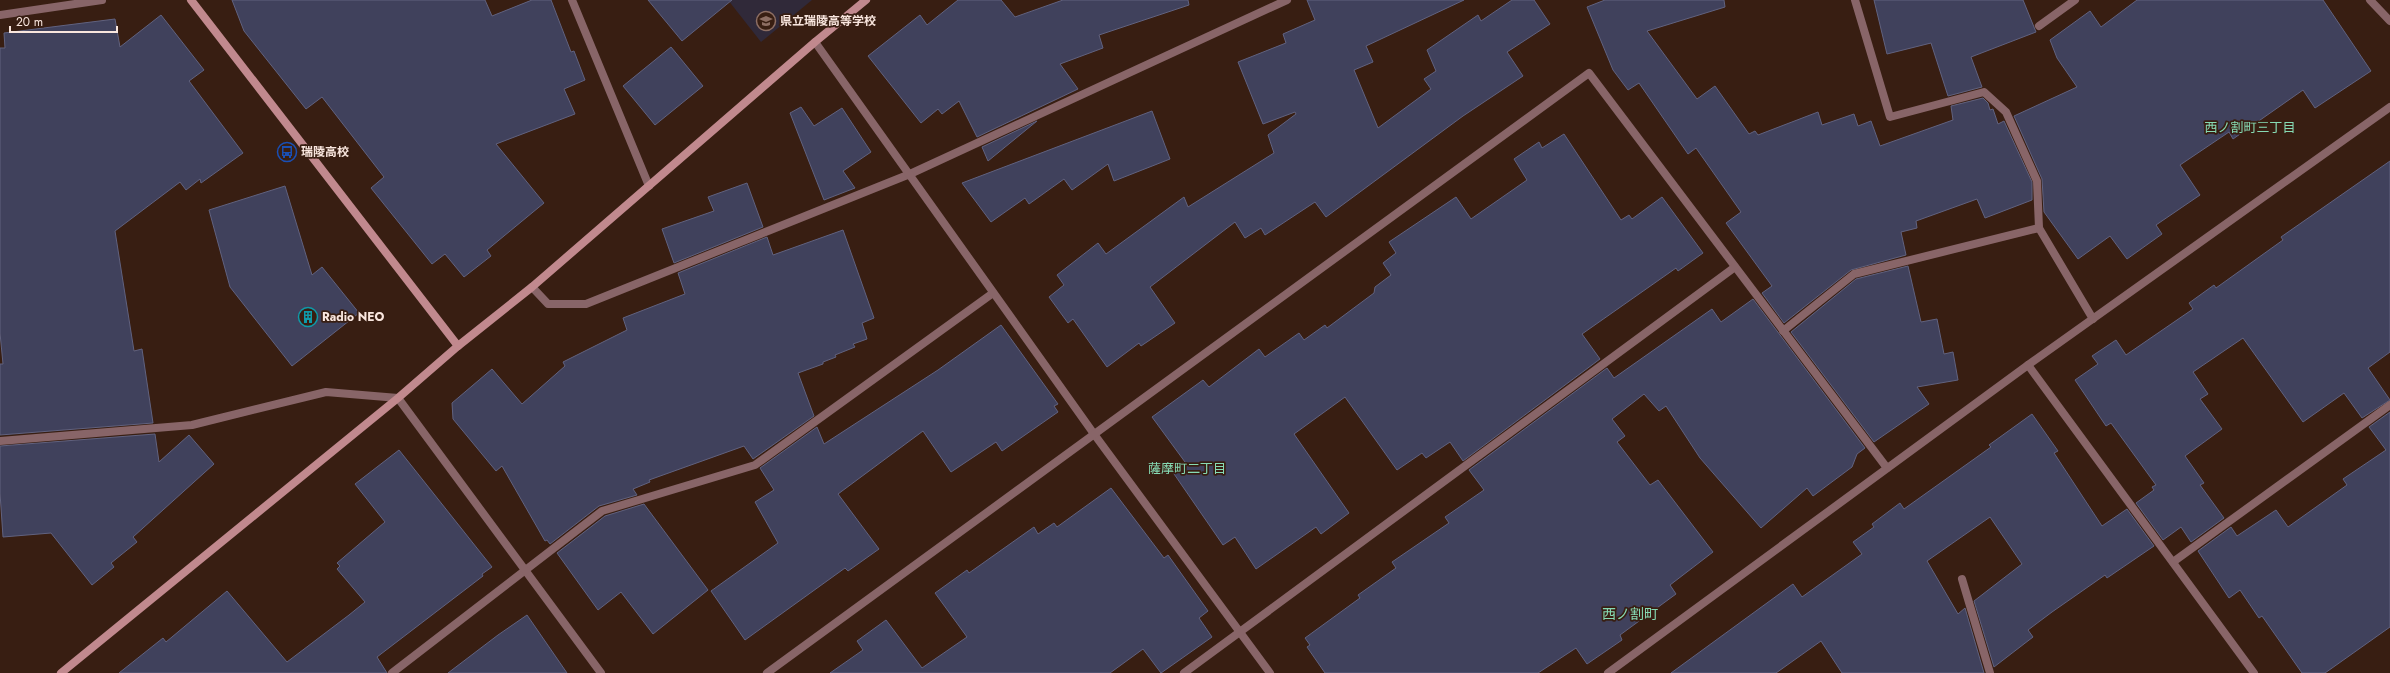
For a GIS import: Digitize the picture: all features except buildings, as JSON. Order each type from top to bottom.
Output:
[{"type":"street","points":[[0,15],[102,0]]},
{"type":"street","points":[[191,0],[458,346]]},
{"type":"street","points":[[572,0],[649,186]]},
{"type":"street","points":[[61,673],[398,398],[458,346],[532,287],[815,42],[866,0]]},
{"type":"street","points":[[532,287],[548,304],[586,304],[910,174],[1287,0]]},
{"type":"street","points":[[1855,0],[1890,117],[1984,92],[2006,112],[2037,181],[2039,228],[2093,319]]},
{"type":"street","points":[[2039,26],[2075,0]]},
{"type":"street","points":[[2370,0],[2390,21]]},
{"type":"street","points":[[815,42],[1094,434],[1270,673]]},
{"type":"street","points":[[767,673],[1589,73],[1887,468]]},
{"type":"street","points":[[1608,673],[2028,365],[2390,107]]},
{"type":"street","points":[[1783,331],[1854,274],[2039,228]]},
{"type":"street","points":[[1184,673],[1735,266]]},
{"type":"street","points":[[392,673],[602,511],[755,465],[993,293]]},
{"type":"street","points":[[2028,365],[2254,673]]},
{"type":"street","points":[[0,441],[192,424],[326,392],[398,398],[601,673]]},
{"type":"street","points":[[2173,562],[2390,405]]},
{"type":"street","points":[[1962,579],[1990,673]]},
{"type":"shaded area","name":"県立瑞陵高等学校","points":[[728,0],[812,0],[761,42]]},
{"type":"place","name":"県立瑞陵高等学校","points":[[766,21]]},
{"type":"place","name":"瑞陵高校","points":[[287,152]]},
{"type":"place","name":"Radio NEO","points":[[308,317]]},
{"type":"district","name":"西ノ割町三丁目","points":[[2250,127]]},
{"type":"district","name":"薩摩町二丁目","points":[[1187,468]]},
{"type":"district","name":"西ノ割町","points":[[1630,614]]}]
